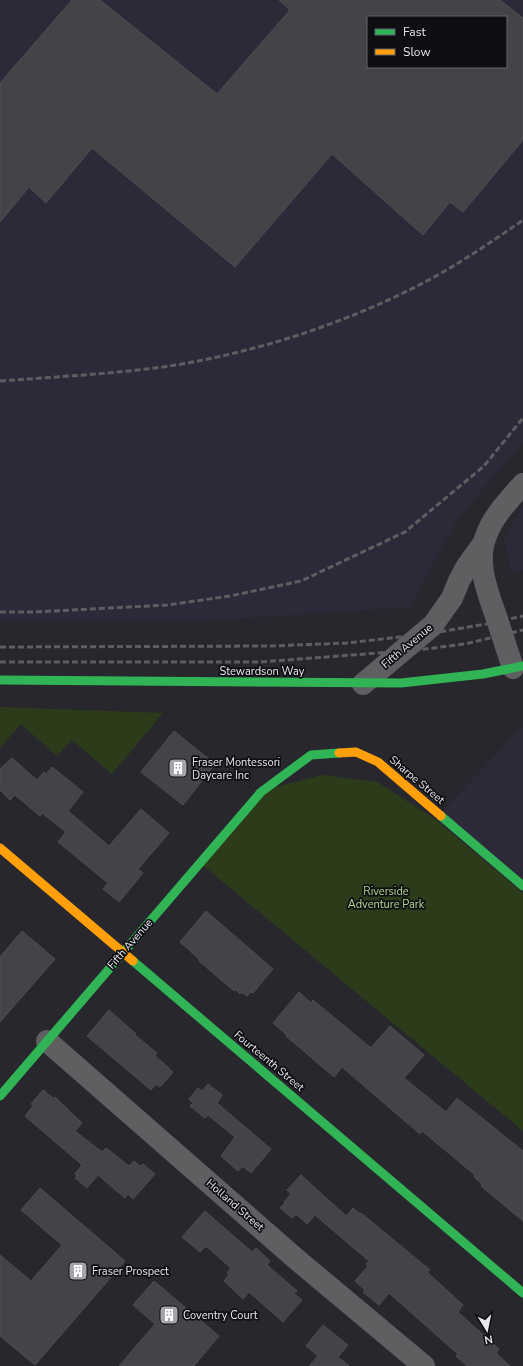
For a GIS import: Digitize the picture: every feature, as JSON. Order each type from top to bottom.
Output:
[{"type":"street","name":"Fifth Avenue","points":[[518,667],[491,605],[482,569],[483,544],[486,534],[501,510],[523,484]]},
{"type":"street","name":"Fifth Avenue","points":[[363,684],[433,625],[452,598],[467,566],[483,544]]},
{"type":"street","name":"Stewardson Way","points":[[0,680],[363,684],[402,683],[483,674],[518,667]]},
{"type":"street","name":"Sharpe Street","points":[[261,792],[311,755],[356,752],[378,762],[523,886]]},
{"type":"street","name":"Fifth Avenue","points":[[0,1096],[261,792]]},
{"type":"street","name":"Fourteenth Street","points":[[0,848],[523,1293]]},
{"type":"street","name":"Holland Street","points":[[47,1041],[295,1258],[424,1366]]},
{"type":"shaded area","points":[[0,0],[523,0],[523,442],[458,518],[410,607],[186,622],[0,621]]},
{"type":"shaded area","points":[[523,505],[523,570],[511,572],[504,539]]},
{"type":"shaded area","points":[[523,726],[523,893],[435,819]]},
{"type":"green space","points":[[0,707],[163,713],[112,774],[72,740],[57,756],[21,724],[0,748]]},
{"type":"green space","name":"Riverside Adventure Park","points":[[322,775],[377,782],[435,819],[523,893],[523,1131],[200,863],[260,791]]},
{"type":"building","points":[[72,0],[100,0],[217,94],[290,10],[279,0],[500,0],[523,18],[523,140],[463,212],[450,202],[423,235],[332,154],[235,267],[92,148],[46,203],[29,187],[0,222],[0,83]]},
{"type":"building","name":"Fraser Montessori Daycare Inc","points":[[174,731],[215,764],[183,805],[141,772]]},
{"type":"building","points":[[12,758],[37,780],[44,772],[46,774],[52,767],[83,792],[68,811],[109,846],[141,809],[169,833],[138,869],[143,873],[119,902],[103,889],[108,883],[58,842],[66,832],[42,813],[40,816],[15,795],[10,800],[0,790],[0,769]]},
{"type":"building","points":[[206,911],[273,969],[253,993],[251,992],[247,996],[242,992],[240,994],[235,989],[234,991],[199,961],[200,960],[180,942]]},
{"type":"building","points":[[22,931],[55,959],[0,1022],[0,957]]},
{"type":"building","points":[[299,992],[311,1003],[313,1000],[371,1048],[390,1026],[424,1055],[404,1078],[446,1112],[457,1098],[523,1151],[523,1221],[481,1186],[482,1184],[474,1177],[475,1175],[422,1131],[420,1134],[342,1067],[334,1077],[273,1023]]},
{"type":"building","points":[[109,1010],[136,1034],[135,1035],[157,1053],[155,1056],[173,1072],[160,1087],[156,1084],[151,1090],[87,1036]]},
{"type":"building","points":[[208,1084],[222,1095],[217,1103],[271,1149],[251,1173],[243,1166],[238,1171],[221,1156],[235,1137],[208,1115],[205,1118],[190,1106],[193,1103],[189,1099],[198,1088],[202,1091]]},
{"type":"building","points":[[43,1090],[54,1099],[55,1097],[82,1123],[75,1131],[102,1152],[106,1148],[129,1166],[134,1161],[140,1166],[143,1164],[155,1174],[133,1199],[128,1194],[125,1198],[98,1175],[87,1188],[75,1178],[77,1176],[75,1174],[82,1165],[25,1116],[33,1106],[31,1104]]},
{"type":"building","points":[[301,1175],[346,1216],[353,1208],[360,1214],[361,1213],[430,1270],[427,1272],[463,1305],[458,1312],[499,1349],[496,1353],[510,1366],[467,1366],[456,1356],[458,1354],[389,1293],[379,1305],[363,1292],[365,1290],[355,1281],[368,1266],[366,1264],[369,1261],[315,1215],[307,1224],[296,1214],[292,1218],[280,1208],[291,1194],[287,1190]]},
{"type":"building","name":"Fraser Prospect","points":[[40,1188],[125,1261],[35,1365],[0,1336],[0,1255],[31,1281],[62,1245],[21,1210]]},
{"type":"building","points":[[205,1211],[252,1252],[256,1248],[270,1261],[267,1265],[297,1291],[294,1294],[302,1300],[283,1322],[249,1292],[243,1299],[224,1281],[229,1275],[227,1273],[231,1268],[206,1246],[200,1252],[182,1237]]},
{"type":"building","name":"Coventry Court","points":[[154,1281],[219,1336],[194,1366],[119,1366],[155,1324],[133,1305]]},
{"type":"building","points":[[323,1325],[348,1345],[338,1357],[349,1366],[309,1366],[318,1356],[306,1346]]},
{"type":"railway","points":[[0,381],[163,367],[229,354],[295,336],[360,312],[421,284],[473,254],[523,220]]},
{"type":"railway","points":[[0,612],[34,612],[167,605],[230,596],[301,581],[405,532],[484,466],[523,418]]},
{"type":"railway","points":[[0,647],[271,646],[347,643],[427,634],[523,616]]},
{"type":"railway","points":[[0,662],[261,662],[417,650],[465,644],[523,630]]},
{"type":"traffic: fast","points":[[0,680],[401,683],[483,674],[523,666]]},
{"type":"traffic: fast","points":[[0,1096],[261,792],[311,755],[339,753]]},
{"type":"traffic: fast","points":[[441,816],[523,886]]},
{"type":"traffic: fast","points":[[133,961],[523,1293]]},
{"type":"traffic: slow","points":[[339,753],[356,752],[378,762],[441,816]]},
{"type":"traffic: slow","points":[[0,848],[133,961]]},
{"type":"place","name":"Fraser Montessori Daycare Inc","points":[[178,768]]},
{"type":"place","name":"Fraser Prospect","points":[[78,1271]]},
{"type":"place","name":"Coventry Court","points":[[169,1315]]}]
